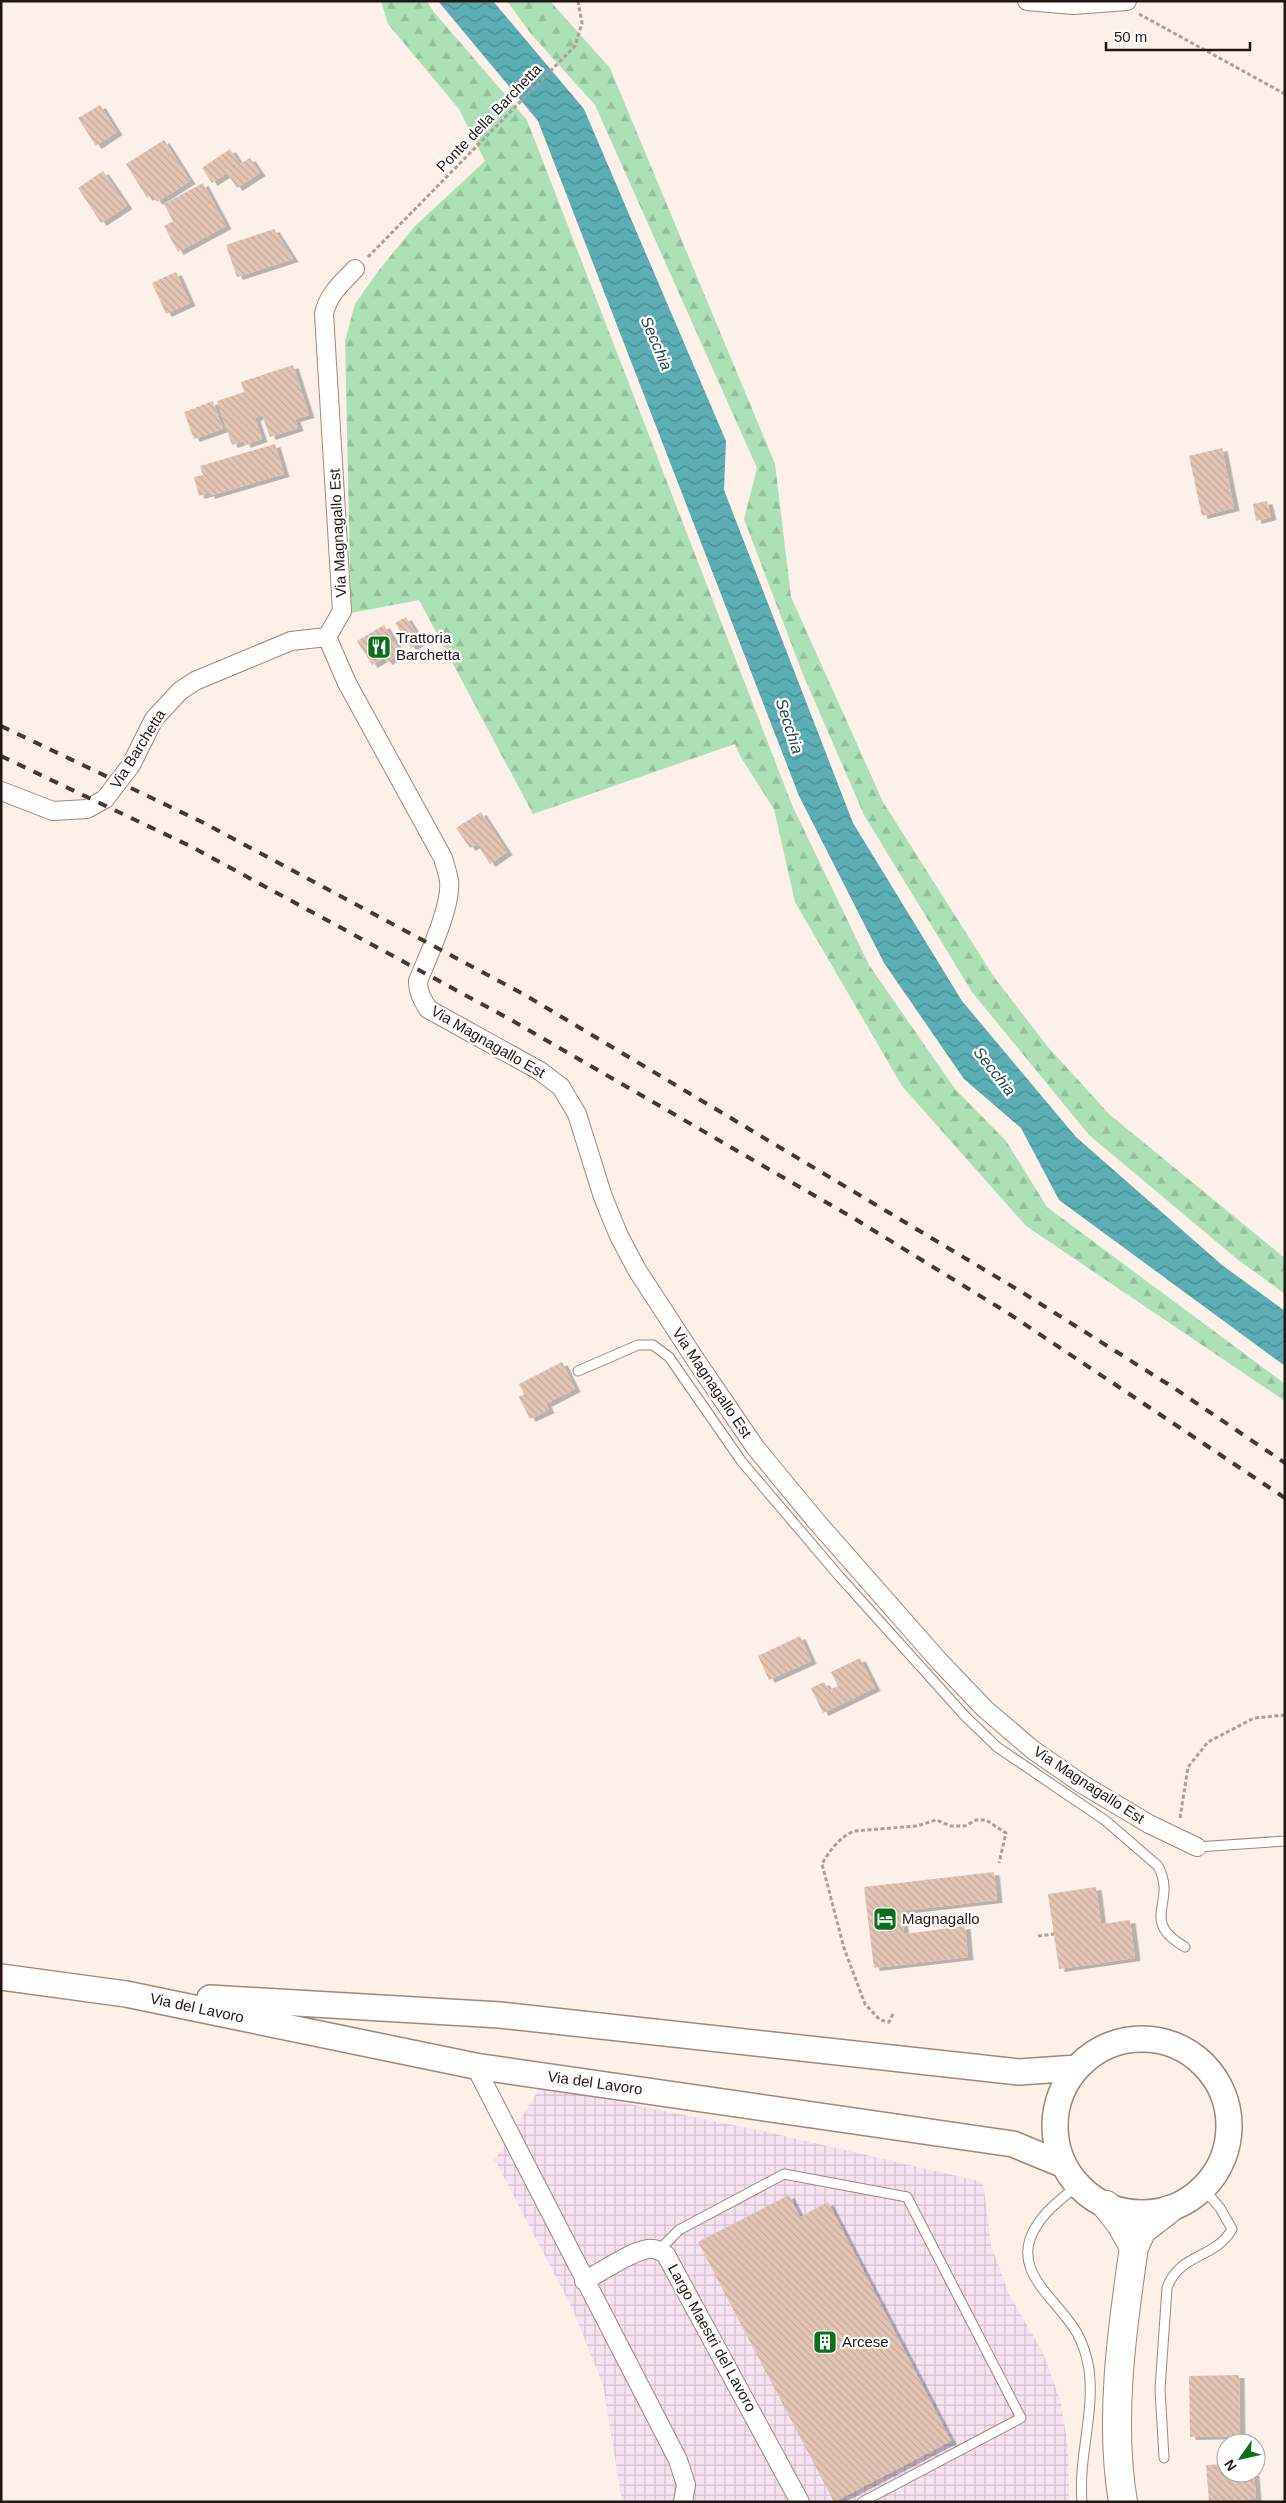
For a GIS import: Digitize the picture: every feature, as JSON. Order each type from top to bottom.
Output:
[{"type":"highway","points":[[1106,2205],[1121,2224],[1134,2247]]},
{"type":"highway","points":[[1123,2502],[1117,2469],[1118,2394],[1134,2247],[1142,2230],[1168,2210]]},
{"type":"main road","name":"Via del Lavoro","points":[[1,1977],[126,1994],[475,2066],[1012,2144],[1071,2174],[1106,2205],[1137,2213],[1168,2210],[1187,2201],[1204,2189],[1221,2165],[1226,2151],[1230,2122],[1224,2093],[1217,2080],[1198,2058],[1172,2043],[1155,2039],[1137,2038],[1104,2046],[1076,2068],[1061,2093],[1055,2122],[1056,2136],[1071,2174]]},
{"type":"main road","name":"Via del Lavoro","points":[[126,1994],[500,2014],[1019,2072],[1076,2068]]},
{"type":"street","points":[[1027,1],[1073,5],[1123,2]]},
{"type":"street","name":"Via Magnagallo Est","points":[[355,269],[326,302],[324,314],[342,611],[328,638],[347,683],[443,858],[449,881],[448,893],[438,929],[418,981],[418,989],[428,1009],[540,1071],[560,1088],[577,1114],[603,1197],[619,1236],[637,1270],[695,1360],[755,1447],[816,1521],[940,1662],[985,1709],[1033,1750],[1082,1784],[1197,1848]]},
{"type":"street","name":"Via Barchetta","points":[[1,791],[53,811],[87,809],[105,799],[131,765],[154,719],[180,691],[195,681],[291,641],[328,638]]},
{"type":"street","points":[[475,2066],[584,2281],[678,2460],[686,2485],[683,2502]]},
{"type":"street","name":"Largo Maestri del Lavoro","points":[[584,2281],[638,2252],[650,2248],[659,2250],[672,2264],[800,2502]]},
{"type":"lane","points":[[578,1371],[638,1345],[653,1345],[669,1357],[742,1462],[839,1576],[965,1716],[997,1747],[1106,1821],[1158,1866],[1163,1876],[1164,1888],[1161,1921],[1163,1930],[1170,1938],[1185,1947]]},
{"type":"lane","points":[[1197,1848],[1285,1841]]},
{"type":"lane","points":[[659,2250],[679,2230],[784,2174],[907,2197],[1021,2418],[862,2502]]},
{"type":"lane","points":[[1071,2174],[1032,2233],[1028,2262],[1037,2282],[1077,2333],[1087,2357],[1090,2382],[1080,2479],[1082,2502]]},
{"type":"lane","points":[[1164,2458],[1160,2389],[1169,2281],[1182,2265],[1192,2258],[1219,2246],[1232,2229],[1220,2208],[1204,2189]]},
{"type":"path","name":"Ponte della Barchetta","points":[[355,269],[575,46],[582,22],[578,1]]},
{"type":"path","points":[[1123,2],[1285,94]]},
{"type":"path","points":[[1178,1838],[1188,1767],[1208,1742],[1254,1718],[1285,1714]]},
{"type":"path","points":[[893,2014],[888,2022],[880,2020],[864,2004],[844,1948],[822,1864],[827,1855],[846,1835],[854,1831],[917,1826],[936,1820],[951,1826],[964,1826],[976,1820],[986,1820],[1006,1833],[999,1863]]},
{"type":"path","points":[[1038,1936],[1054,1934]]},
{"type":"shaded area","points":[[541,2086],[763,2131],[983,2182],[991,2245],[1008,2292],[1044,2355],[1061,2403],[1068,2448],[1069,2502],[622,2502],[603,2385],[573,2310],[495,2160]]},
{"type":"green space","points":[[381,1],[427,1],[433,11],[527,120],[792,805],[869,965],[955,1089],[1006,1141],[1047,1207],[1285,1384],[1285,1401],[1026,1226],[902,1086],[795,902],[774,809],[740,756],[735,744],[533,814],[419,600],[351,613],[345,341],[355,304],[379,270],[414,227],[485,161],[459,109],[388,24]]},
{"type":"green space","points":[[507,1],[550,1],[610,68],[775,464],[791,597],[883,802],[994,977],[1048,1047],[1110,1115],[1285,1258],[1285,1294],[1237,1259],[1089,1135],[972,992],[864,815],[802,672],[744,519],[757,468],[595,105],[531,34]]},
{"type":"water","name":"Secchia","points":[[438,1],[493,1],[584,109],[726,441],[724,490],[853,823],[962,1001],[1076,1137],[1222,1265],[1285,1311],[1285,1366],[1059,1200],[1021,1128],[964,1079],[884,963],[799,796],[538,121]]},
{"type":"building","points":[[100,105],[117,132],[96,146],[78,118]]},
{"type":"building","points":[[164,140],[190,181],[157,202],[152,195],[147,198],[126,164]]},
{"type":"building","points":[[230,149],[240,164],[250,158],[260,173],[237,188],[227,173],[212,183],[202,168]]},
{"type":"building","points":[[103,171],[127,206],[101,223],[78,188]]},
{"type":"building","points":[[203,183],[226,226],[178,252],[164,226],[173,221],[164,204]]},
{"type":"building","points":[[274,229],[293,259],[237,277],[226,245]]},
{"type":"building","points":[[176,272],[190,303],[166,314],[152,283]]},
{"type":"building","points":[[293,365],[309,415],[295,419],[298,428],[270,437],[262,415],[255,418],[262,439],[245,445],[244,441],[232,445],[217,401],[244,392],[241,382]]},
{"type":"building","points":[[213,401],[223,429],[194,439],[184,412]]},
{"type":"building","points":[[275,444],[284,474],[209,496],[209,493],[199,496],[194,477],[203,475],[200,466]]},
{"type":"building","points":[[1222,448],[1234,508],[1202,516],[1189,456]]},
{"type":"building","points":[[1267,501],[1271,517],[1256,521],[1253,504]]},
{"type":"building","points":[[406,617],[421,641],[411,648],[395,623]]},
{"type":"building","name":"Trattoria Barchetta","points":[[384,625],[401,653],[387,662],[384,658],[372,665],[357,641]]},
{"type":"building","points":[[481,812],[507,852],[490,864],[477,844],[470,848],[456,828]]},
{"type":"building","points":[[562,1362],[575,1389],[546,1404],[549,1410],[530,1419],[519,1397],[524,1394],[519,1384]]},
{"type":"building","points":[[800,1636],[811,1661],[769,1680],[758,1656]]},
{"type":"building","points":[[860,1658],[875,1688],[823,1713],[811,1688],[824,1682],[829,1690],[838,1686],[831,1672]]},
{"type":"building","name":"Magnagallo","points":[[994,1872],[997,1900],[901,1911],[904,1934],[965,1926],[968,1957],[874,1968],[864,1887]]},
{"type":"building","points":[[1096,1887],[1101,1924],[1130,1920],[1135,1958],[1059,1969],[1048,1894]]},
{"type":"building","name":"Arcese","points":[[789,2195],[800,2217],[828,2202],[951,2441],[834,2502],[698,2242]]},
{"type":"building","points":[[1239,2375],[1240,2433],[1216,2433],[1216,2436],[1190,2437],[1189,2376]]},
{"type":"building","points":[[1216,2464],[1216,2483],[1255,2483],[1256,2498],[1237,2502],[1209,2502],[1206,2465]]},
{"type":"railway","points":[[1,726],[202,822],[525,995],[1020,1291],[1174,1388],[1285,1463]]},
{"type":"railway","points":[[1,756],[192,847],[513,1021],[855,1219],[1008,1313],[1285,1498]]},
{"type":"place","name":"Trattoria Barchetta","points":[[379,647]]},
{"type":"place","name":"Magnagallo","points":[[885,1919]]},
{"type":"place","name":"Arcese","points":[[825,2342]]}]
